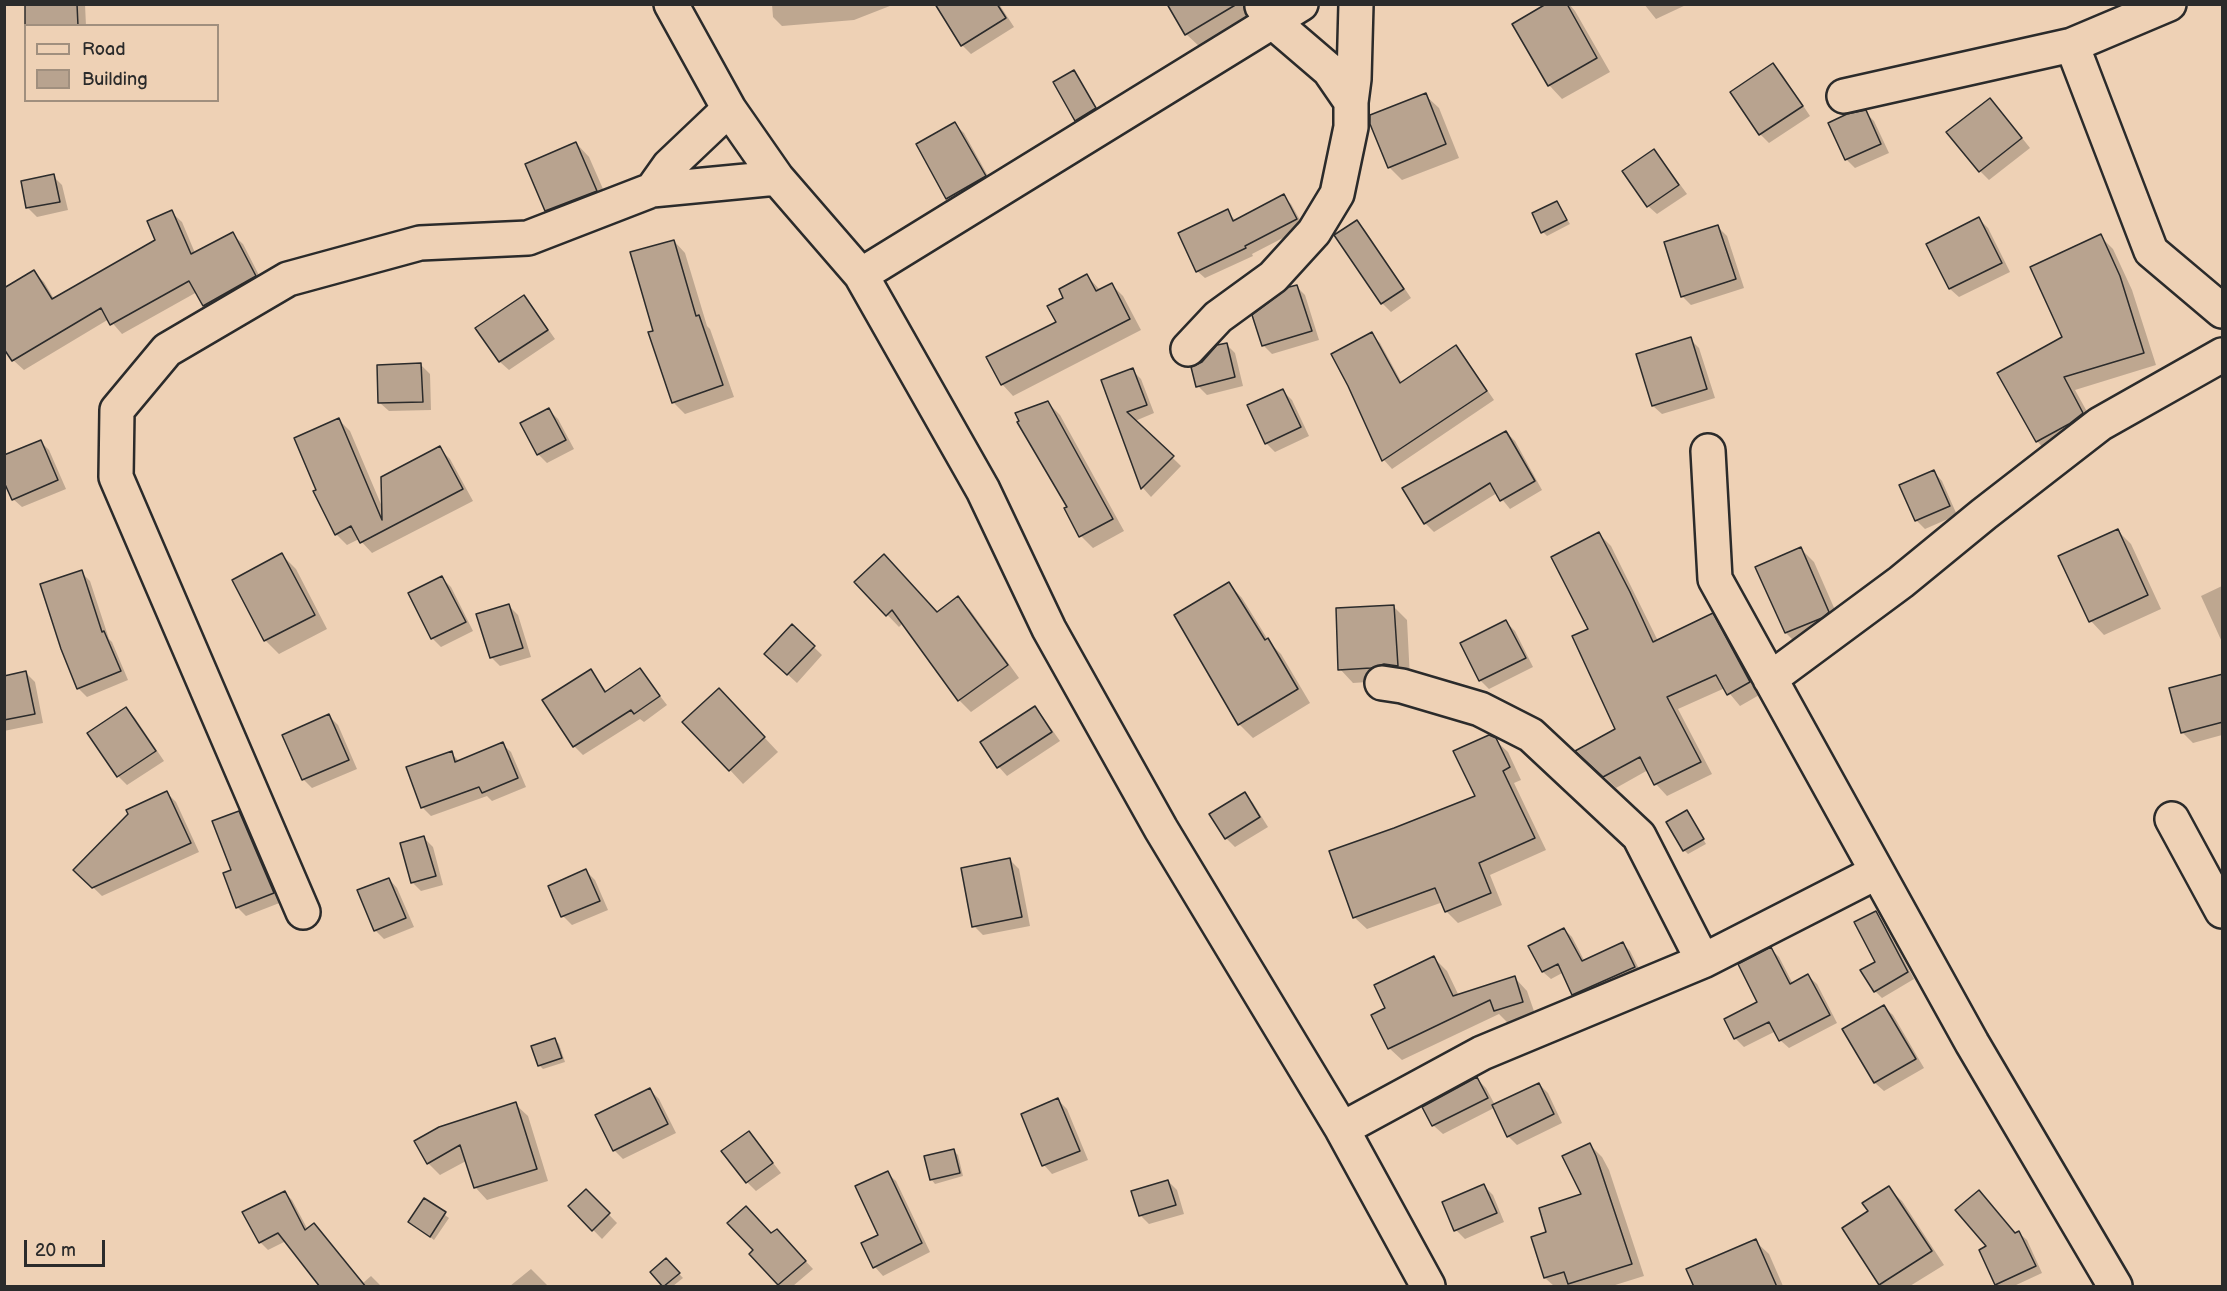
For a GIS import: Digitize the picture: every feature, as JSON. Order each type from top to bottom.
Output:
[{"type":"street","points":[[671,4],[729,109],[777,177],[861,275],[983,490],[1048,629],[1155,819],[1342,1129],[1428,1287]]},
{"type":"street","points":[[861,275],[1267,13],[1301,4]]},
{"type":"street","points":[[1188,349],[1218,317],[1273,277],[1314,232],[1338,194],[1351,127],[1356,4]]},
{"type":"street","points":[[1844,96],[2072,45],[2169,4]]},
{"type":"street","points":[[1267,13],[1329,70],[1351,102]]},
{"type":"street","points":[[2072,45],[2151,251],[2223,311]]},
{"type":"street","points":[[652,190],[669,166],[729,109]]},
{"type":"street","points":[[303,912],[116,477],[117,410],[167,350],[288,279],[420,243],[528,238],[652,190],[777,177]]},
{"type":"street","points":[[1770,679],[1901,582],[2100,424],[2223,355]]},
{"type":"street","points":[[1708,451],[1715,579],[1972,1043],[2115,1287]]},
{"type":"street","points":[[1382,683],[1402,686],[1480,709],[1531,735],[1639,836],[1703,961]]},
{"type":"street","points":[[2172,819],[2223,911]]},
{"type":"street","points":[[1342,1129],[1482,1053],[1703,961],[1877,872]]},
{"type":"building","points":[[25,4],[77,4],[78,24],[25,24]]},
{"type":"building","points":[[935,4],[997,4],[1006,18],[961,46]]},
{"type":"building","points":[[1167,4],[1237,4],[1185,35]]},
{"type":"building","points":[[1546,4],[1567,4],[1597,58],[1548,86],[1512,24]]},
{"type":"building","points":[[1773,63],[1803,106],[1759,135],[1730,92]]},
{"type":"building","points":[[1074,70],[1096,108],[1075,121],[1053,82]]},
{"type":"building","points":[[1426,93],[1446,144],[1388,168],[1370,124],[1370,115]]},
{"type":"building","points":[[1990,98],[2022,138],[1979,172],[1946,132]]},
{"type":"building","points":[[1866,110],[1881,144],[1845,160],[1828,123],[1847,114]]},
{"type":"building","points":[[955,122],[986,176],[946,199],[916,144]]},
{"type":"building","points":[[576,142],[597,191],[545,211],[525,164]]},
{"type":"building","points":[[1654,149],[1679,185],[1647,207],[1622,171]]},
{"type":"building","points":[[54,174],[60,202],[26,208],[21,181]]},
{"type":"building","points":[[1284,194],[1297,219],[1245,246],[1246,248],[1196,272],[1178,233],[1228,209],[1233,221]]},
{"type":"building","points":[[1557,201],[1567,220],[1541,233],[1532,213]]},
{"type":"building","points":[[172,210],[191,254],[233,232],[256,276],[203,306],[189,281],[110,325],[101,308],[12,361],[4,349],[4,288],[34,270],[52,299],[155,240],[147,221]]},
{"type":"building","points":[[1979,217],[2002,263],[1949,289],[1926,244]]},
{"type":"building","points":[[1357,220],[1404,289],[1381,304],[1334,235]]},
{"type":"building","points":[[1718,225],[1736,279],[1681,297],[1664,242]]},
{"type":"building","points":[[2101,234],[2120,276],[2144,353],[2064,377],[2083,413],[2069,424],[2036,442],[1997,373],[2062,337],[2030,267]]},
{"type":"building","points":[[674,240],[696,316],[699,315],[723,385],[672,403],[648,332],[653,331],[630,252]]},
{"type":"building","points":[[1087,274],[1096,291],[1112,283],[1130,319],[1001,385],[986,357],[1056,322],[1047,306],[1063,298],[1059,289]]},
{"type":"building","points":[[1297,285],[1312,331],[1262,346],[1252,315],[1289,287]]},
{"type":"building","points":[[524,295],[548,330],[499,362],[475,328]]},
{"type":"building","points":[[1372,332],[1400,383],[1456,345],[1487,391],[1382,461],[1331,354]]},
{"type":"building","points":[[1691,337],[1707,389],[1652,406],[1636,354]]},
{"type":"building","points":[[1227,343],[1235,377],[1196,387],[1191,367],[1202,362],[1217,345]]},
{"type":"building","points":[[421,363],[423,402],[378,403],[377,365]]},
{"type":"building","points":[[1133,368],[1147,405],[1127,412],[1174,456],[1141,489],[1101,380]]},
{"type":"building","points":[[1283,389],[1301,427],[1265,444],[1247,405]]},
{"type":"building","points":[[1048,401],[1113,519],[1079,537],[1064,508],[1067,507],[1017,422],[1019,421],[1015,413]]},
{"type":"building","points":[[549,408],[566,440],[537,455],[520,423]]},
{"type":"building","points":[[339,418],[382,520],[381,477],[440,446],[463,489],[360,543],[351,526],[335,535],[313,491],[316,490],[294,438]]},
{"type":"building","points":[[1506,431],[1535,481],[1500,501],[1490,483],[1424,524],[1402,488]]},
{"type":"building","points":[[41,440],[58,480],[12,500],[4,482],[4,455]]},
{"type":"building","points":[[1934,470],[1950,506],[1915,521],[1899,485]]},
{"type":"building","points":[[2118,529],[2148,595],[2089,622],[2058,556]]},
{"type":"building","points":[[1599,532],[1653,642],[1713,613],[1750,682],[1727,695],[1716,675],[1667,697],[1701,762],[1654,785],[1640,757],[1603,777],[1575,751],[1615,729],[1572,636],[1588,629],[1551,557]]},
{"type":"building","points":[[1801,547],[1829,612],[1822,618],[1785,633],[1755,567]]},
{"type":"building","points":[[282,553],[315,615],[264,641],[232,580]]},
{"type":"building","points":[[884,554],[937,612],[958,596],[1008,665],[958,701],[892,610],[886,616],[854,582]]},
{"type":"building","points":[[82,570],[102,632],[104,631],[121,671],[77,689],[40,584]]},
{"type":"building","points":[[442,576],[466,622],[431,639],[408,593]]},
{"type":"building","points":[[1229,582],[1265,640],[1268,638],[1298,689],[1238,725],[1174,615]]},
{"type":"building","points":[[509,604],[523,648],[490,658],[476,614]]},
{"type":"building","points":[[1394,605],[1398,666],[1384,664],[1371,668],[1338,670],[1336,608]]},
{"type":"building","points":[[1506,620],[1526,658],[1479,681],[1460,643]]},
{"type":"building","points":[[792,624],[815,646],[787,675],[764,654]]},
{"type":"building","points":[[640,668],[660,696],[634,714],[631,710],[573,747],[542,700],[591,669],[605,692]]},
{"type":"building","points":[[26,671],[35,714],[4,720],[4,676]]},
{"type":"building","points":[[2223,674],[2223,722],[2181,733],[2169,688]]},
{"type":"building","points":[[719,688],[765,737],[729,771],[682,722]]},
{"type":"building","points":[[1035,706],[1052,732],[997,768],[980,742]]},
{"type":"building","points":[[126,707],[156,751],[117,777],[87,733]]},
{"type":"building","points":[[329,714],[349,760],[302,780],[282,735]]},
{"type":"building","points":[[1489,735],[1496,738],[1510,767],[1503,771],[1535,838],[1479,863],[1491,893],[1445,912],[1435,888],[1353,918],[1329,851],[1475,796],[1453,751]]},
{"type":"building","points":[[503,742],[518,778],[482,793],[479,787],[421,808],[406,767],[452,751],[455,762]]},
{"type":"building","points":[[167,791],[191,843],[92,888],[73,870],[128,814],[126,810]]},
{"type":"building","points":[[1245,792],[1260,817],[1225,839],[1209,814]]},
{"type":"building","points":[[1687,810],[1704,839],[1683,851],[1666,822]]},
{"type":"building","points":[[239,811],[274,893],[236,908],[223,873],[231,870],[212,821]]},
{"type":"building","points":[[424,836],[436,876],[411,883],[400,843]]},
{"type":"building","points":[[1010,858],[1022,917],[972,927],[961,868]]},
{"type":"building","points":[[586,869],[600,901],[561,917],[548,886]]},
{"type":"building","points":[[389,878],[406,918],[374,931],[357,890]]},
{"type":"building","points":[[1876,911],[1908,972],[1874,992],[1860,970],[1875,962],[1854,922]]},
{"type":"building","points":[[1564,928],[1582,961],[1623,942],[1635,967],[1572,995],[1558,964],[1542,972],[1528,946]]},
{"type":"building","points":[[1771,947],[1790,984],[1808,974],[1830,1015],[1779,1041],[1769,1022],[1734,1039],[1724,1019],[1757,1002],[1738,964]]},
{"type":"building","points":[[1434,956],[1453,996],[1515,976],[1523,1002],[1494,1011],[1490,1000],[1388,1049],[1371,1015],[1385,1008],[1374,985]]},
{"type":"building","points":[[1884,1005],[1916,1059],[1874,1083],[1842,1029]]},
{"type":"building","points":[[555,1038],[562,1058],[538,1066],[531,1046]]},
{"type":"building","points":[[1477,1077],[1488,1098],[1432,1126],[1422,1107]]},
{"type":"building","points":[[1539,1083],[1554,1114],[1507,1137],[1492,1105]]},
{"type":"building","points":[[650,1088],[668,1124],[613,1151],[595,1115]]},
{"type":"building","points":[[1058,1098],[1080,1151],[1042,1166],[1021,1114]]},
{"type":"building","points":[[516,1102],[537,1169],[474,1188],[460,1145],[427,1164],[414,1141],[439,1127]]},
{"type":"building","points":[[749,1131],[773,1163],[746,1183],[721,1151]]},
{"type":"building","points":[[1590,1143],[1632,1264],[1568,1284],[1564,1272],[1544,1278],[1531,1237],[1546,1232],[1539,1208],[1581,1194],[1562,1156]]},
{"type":"building","points":[[954,1149],[960,1173],[930,1180],[924,1156]]},
{"type":"building","points":[[888,1171],[922,1243],[873,1268],[861,1243],[878,1235],[855,1186]]},
{"type":"building","points":[[1168,1180],[1176,1205],[1139,1216],[1131,1191]]},
{"type":"building","points":[[1484,1184],[1497,1213],[1454,1231],[1442,1202]]},
{"type":"building","points":[[1889,1186],[1932,1251],[1879,1285],[1842,1228],[1868,1211],[1862,1203]]},
{"type":"building","points":[[586,1189],[610,1213],[592,1231],[568,1206]]},
{"type":"building","points":[[1979,1190],[2015,1233],[2019,1231],[2036,1266],[1995,1285],[1979,1250],[1986,1246],[1955,1210]]},
{"type":"building","points":[[285,1191],[305,1230],[314,1223],[366,1287],[320,1287],[278,1233],[259,1243],[242,1212]]},
{"type":"building","points":[[424,1198],[446,1212],[430,1237],[408,1222]]},
{"type":"building","points":[[746,1206],[771,1233],[777,1229],[806,1261],[778,1285],[749,1254],[753,1250],[727,1223]]},
{"type":"building","points":[[1756,1239],[1777,1287],[1694,1287],[1686,1269]]},
{"type":"building","points":[[666,1258],[680,1273],[663,1287],[650,1272]]}]
